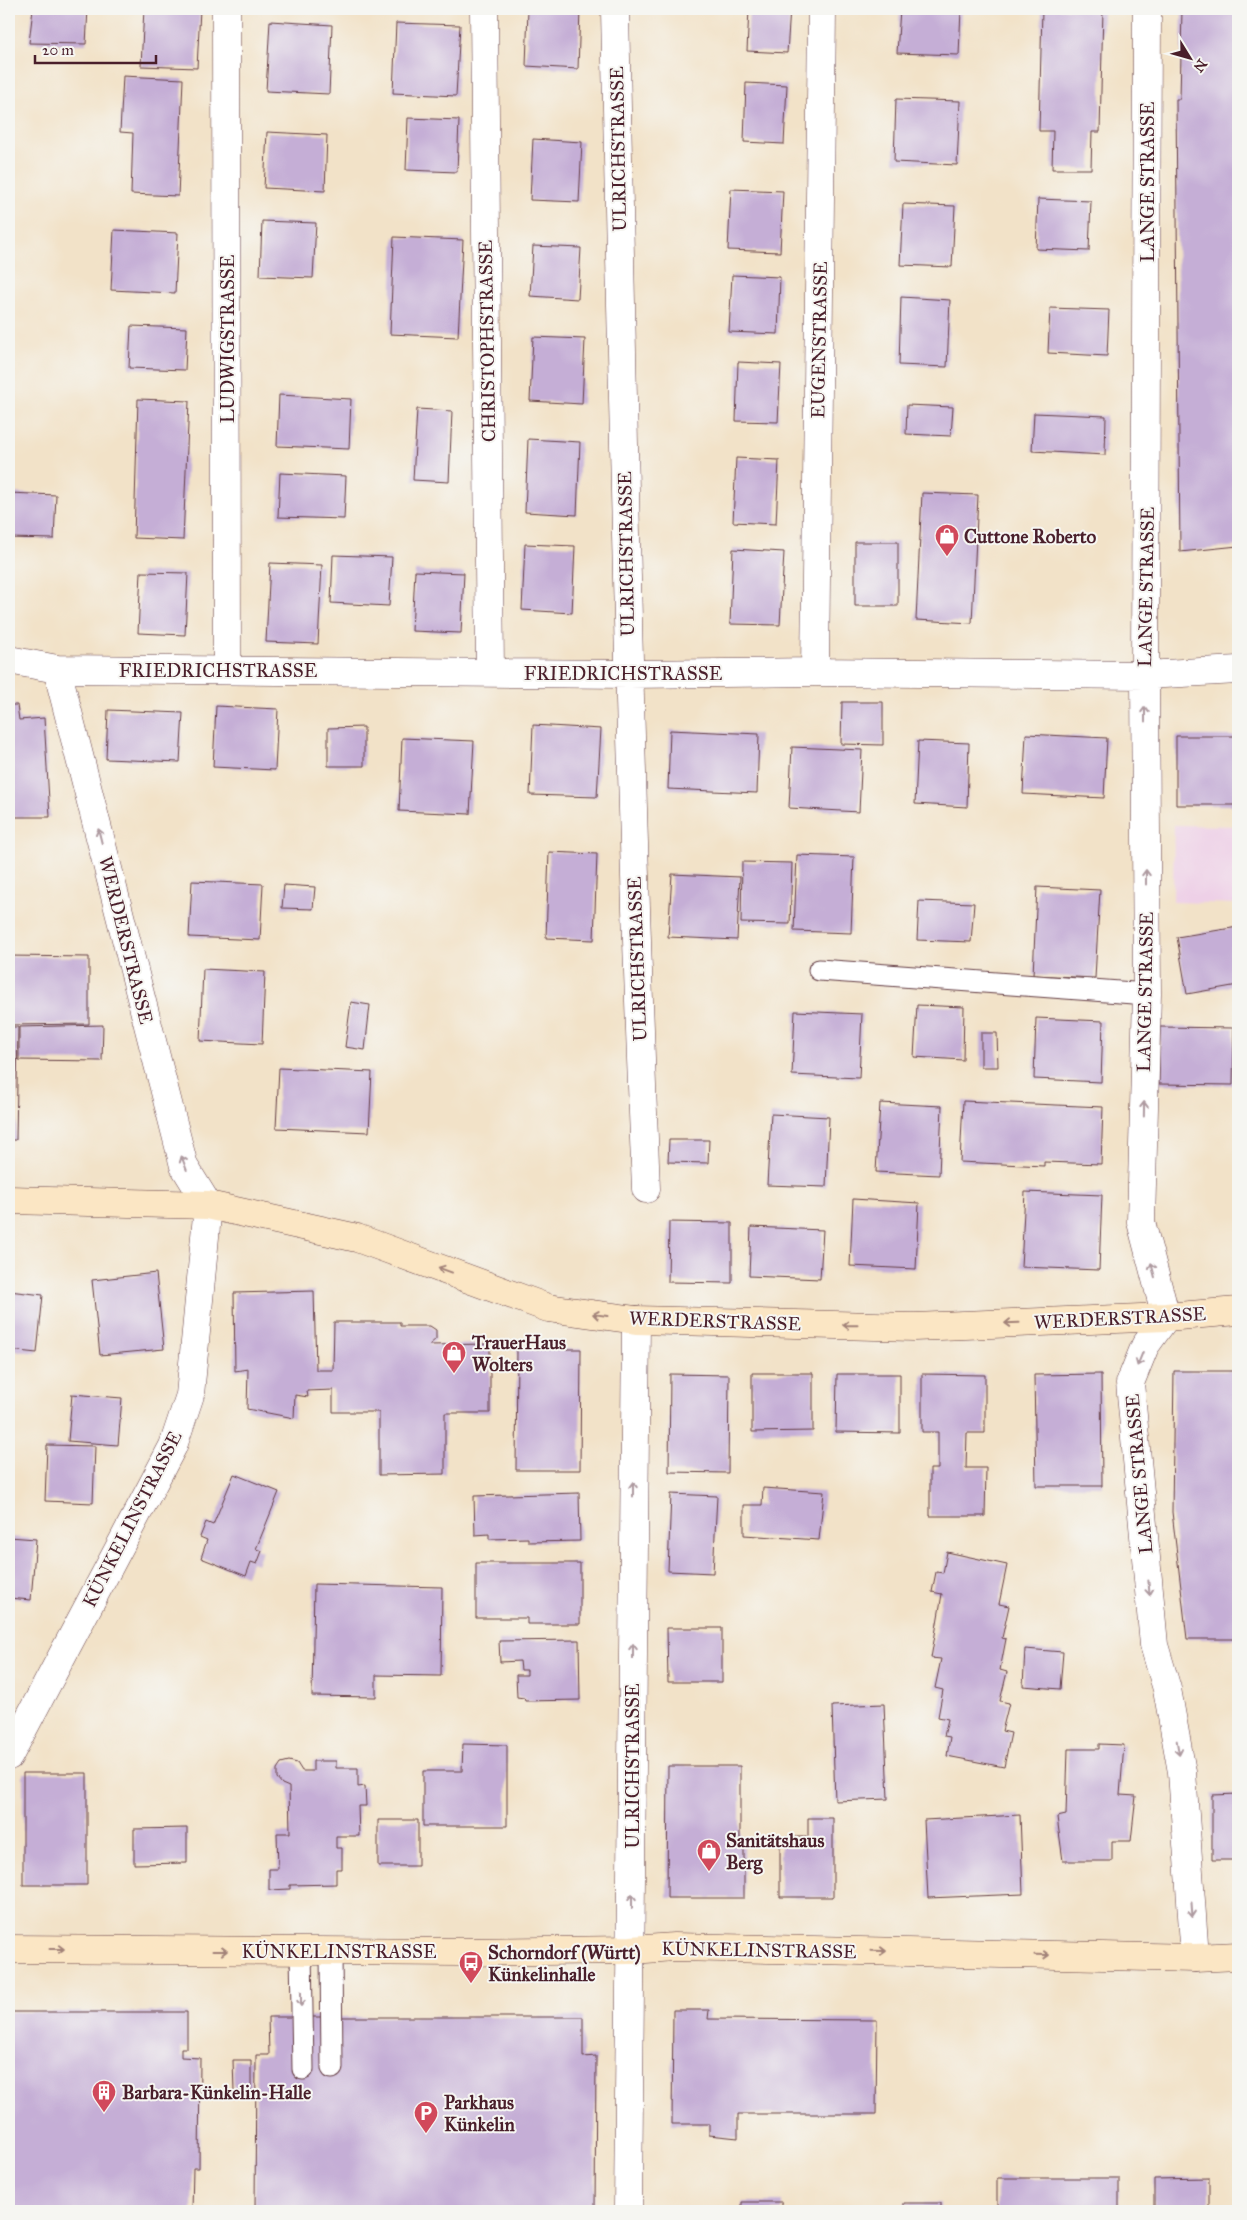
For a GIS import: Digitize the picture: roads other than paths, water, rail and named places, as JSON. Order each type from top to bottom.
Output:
[{"type":"main road","name":"WERDERSTRASSE","points":[[9,1200],[208,1205],[357,1238],[548,1308],[636,1320],[914,1327],[1166,1317],[1238,1311]]},
{"type":"main road","name":"KÜNKELINSTRASSE","points":[[9,1949],[460,1952],[631,1950],[683,1947],[1195,1958],[1238,1956]]},
{"type":"street","name":"LUDWIGSTRASSE","points":[[226,9],[227,669]]},
{"type":"street","name":"CHRISTOPHSTRASSE","points":[[484,9],[490,672]]},
{"type":"street","name":"ULRICHSTRASSE","points":[[615,9],[636,951],[646,1189]]},
{"type":"street","name":"EUGENSTRASSE","points":[[815,672],[822,9]]},
{"type":"street","name":"LANGE STRASSE","points":[[1146,9],[1145,675],[1147,994],[1141,1222],[1166,1317],[1146,1346],[1130,1383],[1154,1645],[1167,1690],[1182,1772],[1195,1958]]},
{"type":"street","name":"FRIEDRICHSTRASSE","points":[[9,660],[57,669],[629,674],[815,672],[1145,675],[1238,670]]},
{"type":"street","name":"WERDERSTRASSE","points":[[57,669],[184,1166],[208,1205]]},
{"type":"street","name":"KÜNKELINSTRASSE","points":[[9,1756],[173,1446],[190,1395],[208,1205]]},
{"type":"street","name":"ULRICHSTRASSE","points":[[628,2211],[636,1320]]},
{"type":"lane","points":[[819,970],[1147,994]]},
{"type":"lane","points":[[331,1950],[332,2068]]},
{"type":"lane","points":[[301,1951],[303,2069]]},
{"type":"place","name":"Cuttone Roberto","points":[[947,557]]},
{"type":"place","name":"TrauerHaus Wolters","points":[[454,1374]]},
{"type":"place","name":"Sanitätshaus Berg","points":[[709,1872]]},
{"type":"place","name":"Schorndorf (Württ) Künkelinhalle","points":[[471,1984]]},
{"type":"place","name":"Barbara-Künkelin-Halle","points":[[104,2113]]},
{"type":"place","name":"Parkhaus Künkelin","points":[[426,2134]]}]
